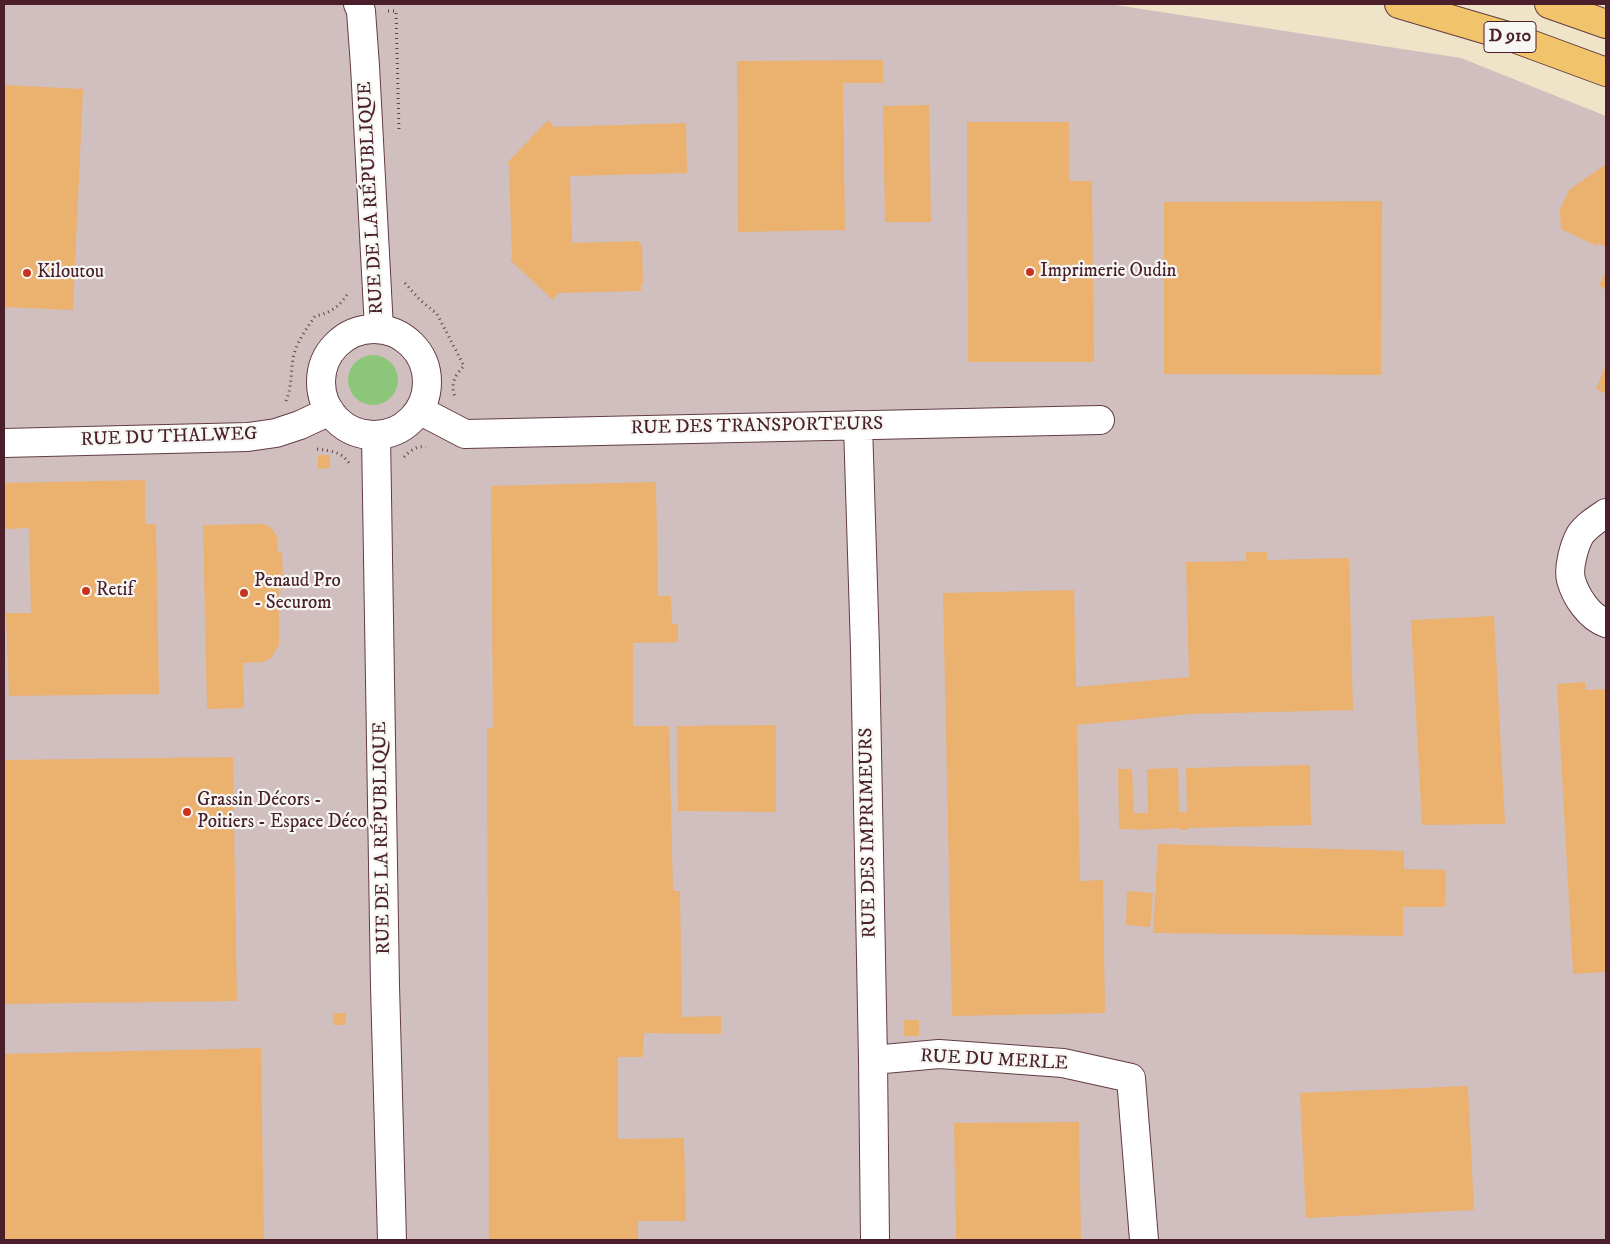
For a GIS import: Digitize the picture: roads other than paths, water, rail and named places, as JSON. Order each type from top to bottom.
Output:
[{"type":"main road","name":"D 910","points":[[1399,4],[1511,37],[1606,72]]},
{"type":"main road","name":"D 910","points":[[1550,4],[1606,24]]},
{"type":"street","name":"RUE DE LA RÉPUBLIQUE","points":[[358,4],[361,12],[366,66],[379,329]]},
{"type":"street","name":"RUE DE LA RÉPUBLIQUE","points":[[366,66],[378,12],[377,4]]},
{"type":"street","points":[[362,329],[379,329],[403,337],[417,354],[425,369],[426,393],[421,411],[408,425],[391,433],[376,436],[363,434],[343,426],[330,411],[323,394],[322,376],[324,361],[334,347],[362,329]]},
{"type":"street","name":"RUE DU THALWEG","points":[[4,443],[248,437],[276,433],[300,425],[330,411]]},
{"type":"street","name":"RUE DES TRANSPORTEURS","points":[[421,411],[465,434],[1100,420]]},
{"type":"street","name":"RUE DES IMPRIMEURS","points":[[858,425],[865,649],[875,1240]]},
{"type":"street","name":"RUE DE LA RÉPUBLIQUE","points":[[376,436],[385,986],[392,1240]]},
{"type":"street","points":[[1606,513],[1594,521],[1580,535],[1572,555],[1570,578],[1581,601],[1597,620],[1606,623]]},
{"type":"street","name":"RUE DU MERLE","points":[[873,1060],[939,1054],[1063,1062],[1131,1078],[1144,1240]]},
{"type":"place","name":"Imprimerie Oudin","points":[[1030,272]]},
{"type":"place","name":"Kiloutou","points":[[27,273]]},
{"type":"place","name":"Retif","points":[[86,591]]},
{"type":"place","name":"Penaud Pro - Securom","points":[[244,593]]},
{"type":"place","name":"Grassin Décors - Poitiers - Espace Déco","points":[[187,812]]}]
